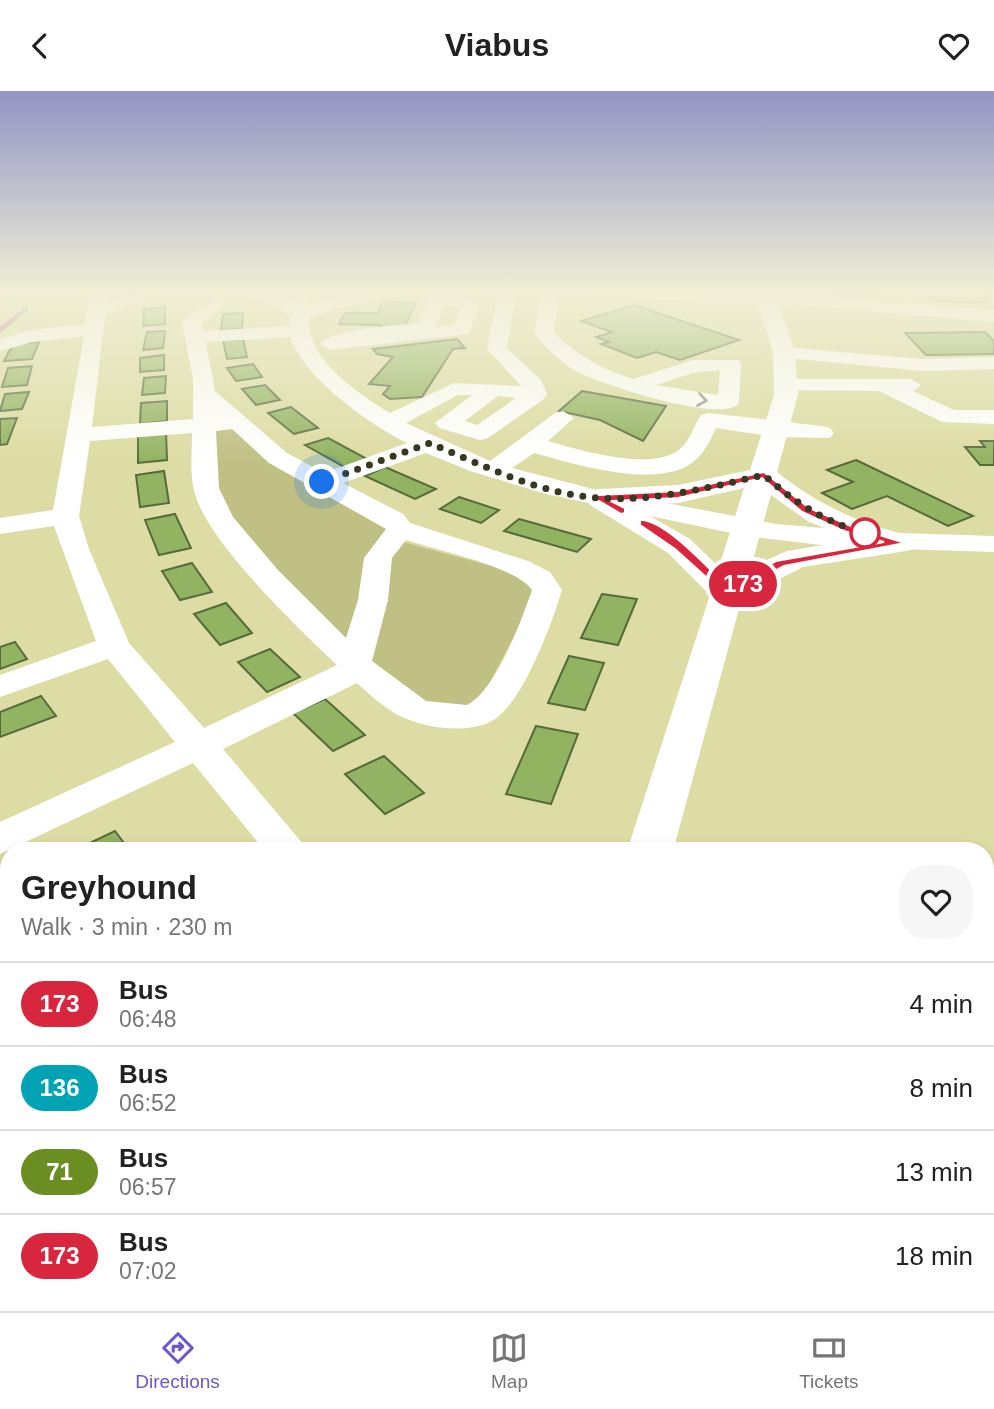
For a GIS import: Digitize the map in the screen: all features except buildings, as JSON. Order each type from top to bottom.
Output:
[{"type":"main road","points":[[648,842],[764,475],[770,380],[769,349]]},
{"type":"main road","points":[[599,498],[678,495],[764,475]]},
{"type":"main road","points":[[764,475],[817,516],[847,528],[900,543]]},
{"type":"main road","points":[[599,498],[679,546],[727,593]]},
{"type":"main road","points":[[727,593],[789,561],[812,555],[900,543]]},
{"type":"street","points":[[92,349],[81,435],[65,516],[75,549],[114,646],[281,842]]},
{"type":"street","points":[[198,349],[205,393],[209,497],[228,527],[270,577],[355,663],[408,706],[443,717],[481,713],[496,700],[541,611],[547,590],[539,578],[518,567],[400,529],[393,520],[278,458],[235,423],[205,393]]},
{"type":"street","points":[[306,349],[307,356],[369,412],[430,443],[493,470],[558,491],[748,529],[900,543],[994,544]]},
{"type":"street","points":[[497,349],[533,385],[536,394]]},
{"type":"street","points":[[556,349],[591,369],[635,386],[728,403],[770,380],[922,365],[994,363]]},
{"type":"street","points":[[908,349],[922,365]]},
{"type":"street","points":[[635,386],[685,366],[704,362],[856,407]]},
{"type":"street","points":[[770,380],[822,433]]},
{"type":"street","points":[[530,444],[592,460],[652,466],[673,463],[689,455],[709,419],[770,380],[886,400],[919,400],[950,417],[993,417]]},
{"type":"street","points":[[886,400],[994,384]]},
{"type":"street","points":[[390,422],[454,389],[491,389],[536,394]]},
{"type":"street","points":[[491,389],[447,423],[480,433],[536,394]]},
{"type":"street","points":[[493,470],[563,418]]},
{"type":"street","points":[[81,435],[235,423]]},
{"type":"street","points":[[322,482],[430,443]]},
{"type":"street","points":[[0,526],[65,516]]},
{"type":"street","points":[[0,839],[346,675],[355,663],[373,600],[378,558],[400,529]]},
{"type":"street","points":[[0,687],[114,646]]},
{"type":"shaded area","points":[[235,429],[374,517],[403,542],[517,573],[538,591],[482,697],[465,706],[431,706],[377,672],[252,549],[215,489],[213,431]]},
{"type":"bus line","name":"173","points":[[621,510],[599,498],[678,495],[764,475],[806,510],[847,528],[900,543],[799,558],[780,564],[727,593],[679,546],[644,523]]},
{"type":"route","points":[[322,482],[351,474],[430,443],[523,481],[558,491],[599,498],[678,495],[764,475],[806,510],[873,536],[865,533]]}]
